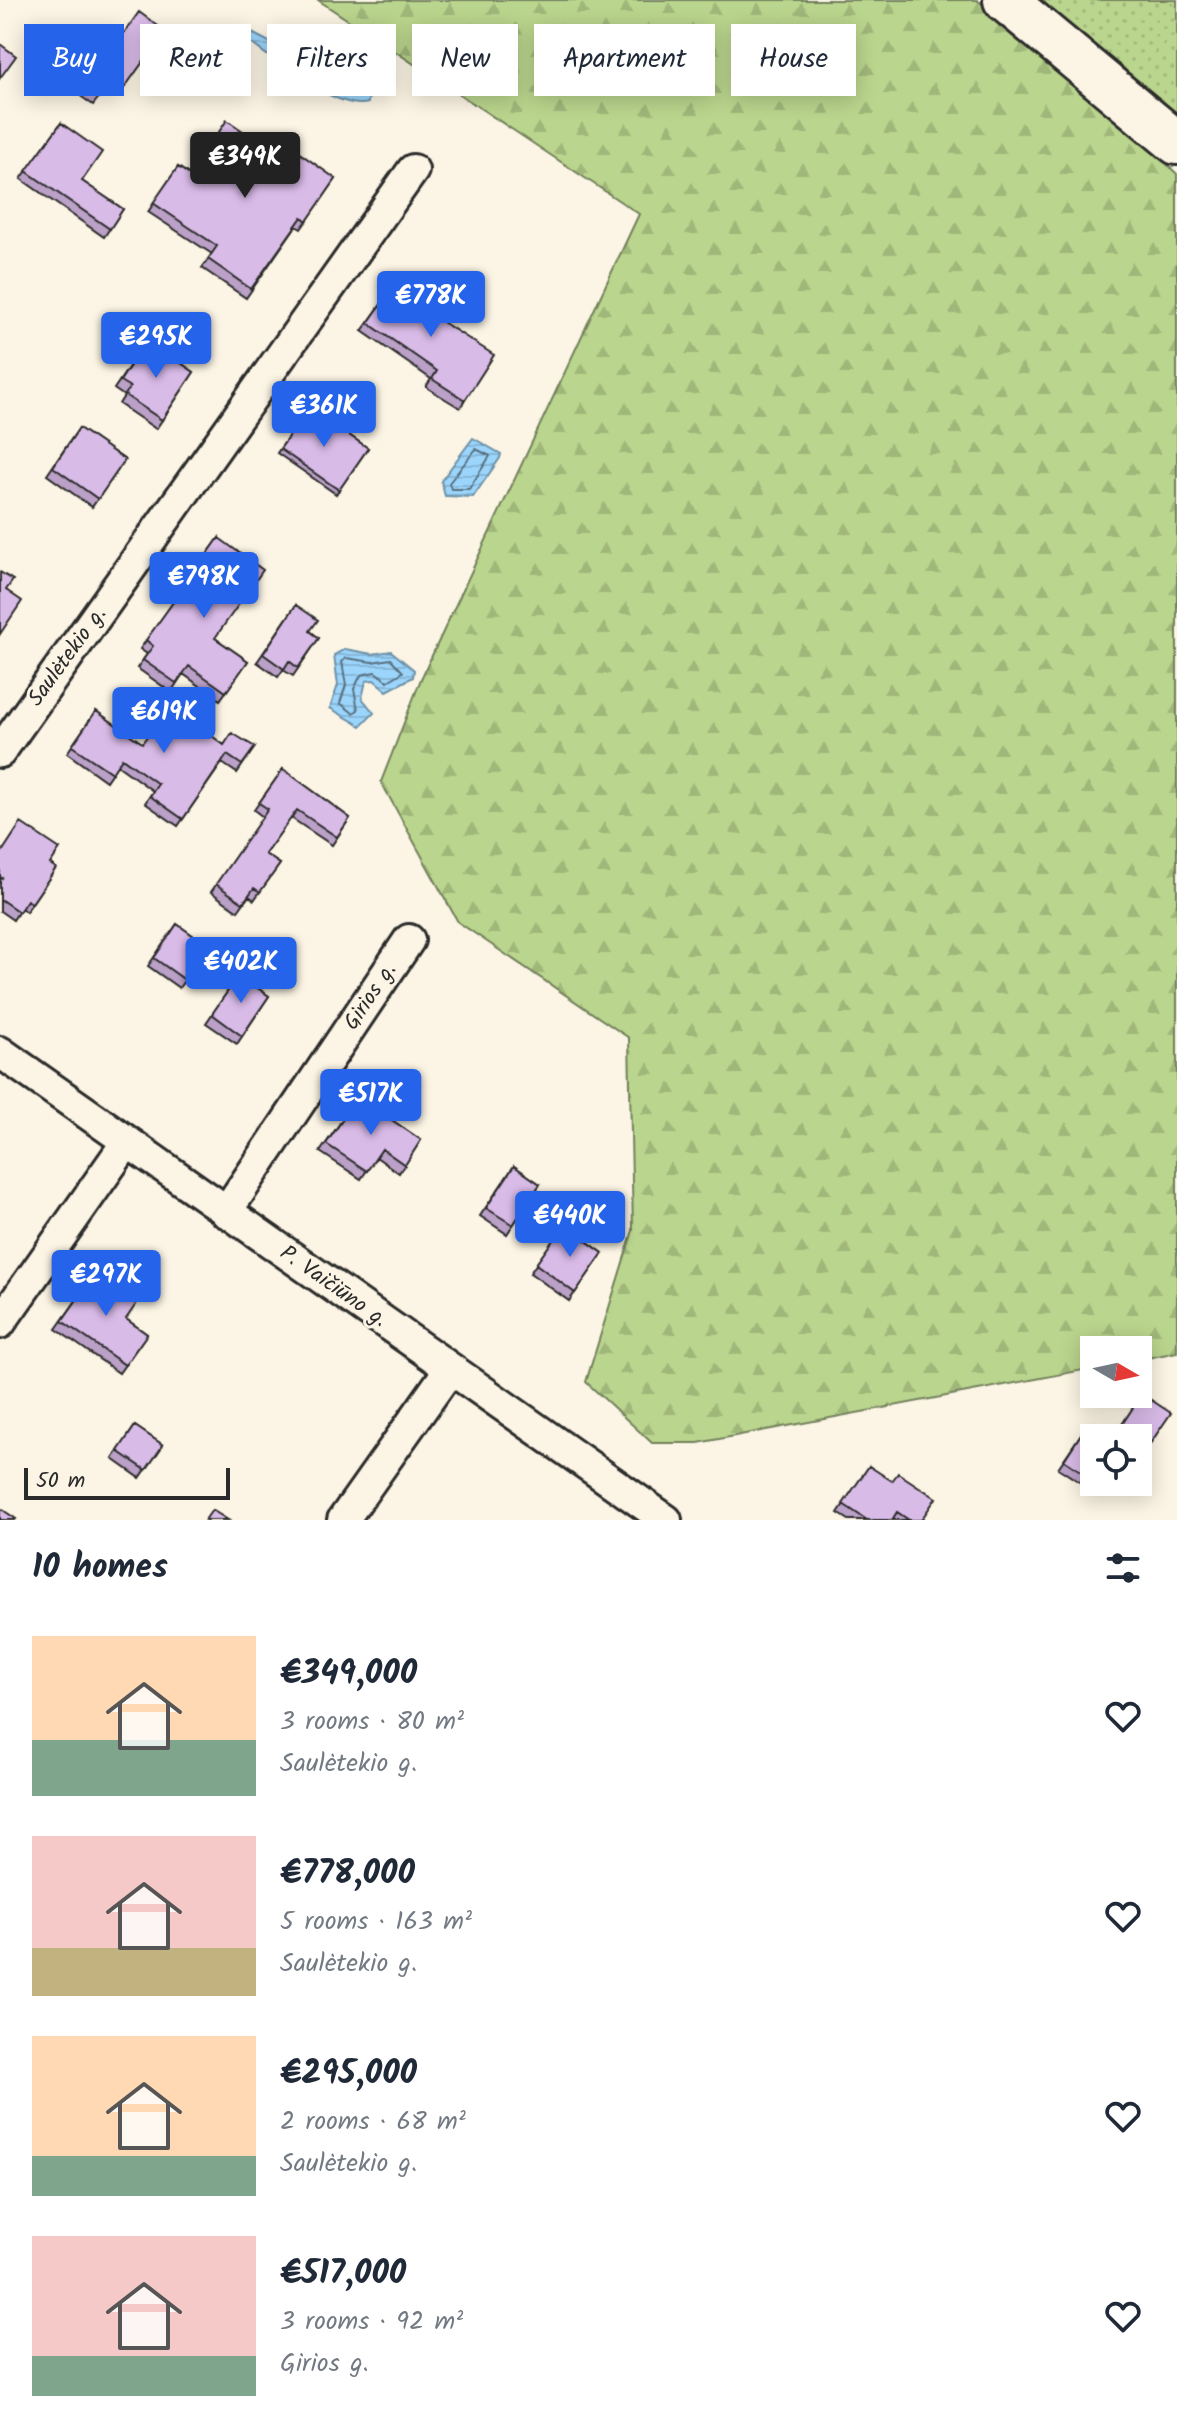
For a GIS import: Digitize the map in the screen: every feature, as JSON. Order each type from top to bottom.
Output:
[{"type":"main road","points":[[1005,0],[1177,143]]},
{"type":"street","name":"Saulėtekio g.","points":[[0,752],[413,170]]},
{"type":"street","name":"Girios g.","points":[[226,1212],[409,940]]},
{"type":"street","name":"P. Vaičiūno g.","points":[[0,1052],[666,1520]]},
{"type":"street","points":[[0,1323],[127,1142]]},
{"type":"street","points":[[343,1520],[450,1369]]},
{"type":"green space","points":[[318,0],[977,0],[1124,123],[1177,174],[1177,1352],[1152,1357],[1152,1336],[1080,1336],[1080,1371],[698,1443],[652,1443],[586,1382],[633,1230],[629,1038],[458,922],[381,782],[421,679],[639,214],[462,96],[518,96],[518,24],[412,24],[412,63],[396,52],[396,24],[354,24]]},
{"type":"green space","points":[[1038,0],[1177,0],[1177,117]]},
{"type":"water","points":[[251,33],[267,41],[267,55],[251,43]]},
{"type":"water","points":[[333,96],[369,96],[368,103],[355,104]]},
{"type":"water","points":[[473,438],[501,454],[500,458],[473,497],[445,496],[441,481]]},
{"type":"water","points":[[345,649],[372,654],[391,651],[414,670],[413,677],[387,691],[374,680],[366,681],[362,698],[374,713],[361,726],[330,708],[338,685],[334,655]]},
{"type":"building","points":[[139,12],[155,24],[140,24],[140,66],[125,87],[124,86],[124,33]]},
{"type":"building","points":[[0,44],[16,56],[0,78]]},
{"type":"building","points":[[227,120],[283,159],[291,147],[336,179],[307,221],[302,217],[251,289],[208,259],[217,246],[153,203],[178,167],[190,175]]},
{"type":"building","points":[[61,123],[102,152],[82,181],[123,209],[110,229],[26,171]]},
{"type":"building","points":[[400,278],[442,307],[435,317],[494,355],[465,400],[432,379],[437,371],[368,323]]},
{"type":"building","points":[[147,340],[194,372],[162,420],[125,395],[130,387],[120,381]]},
{"type":"building","points":[[309,408],[368,448],[339,490],[280,449]]},
{"type":"building","points":[[79,428],[125,460],[98,499],[53,467]]},
{"type":"building","points":[[219,538],[263,570],[215,638],[248,661],[226,692],[189,666],[176,683],[143,660],[153,646],[146,640]]},
{"type":"building","points":[[0,572],[13,580],[6,590],[22,601],[0,634]]},
{"type":"building","points":[[296,605],[318,620],[310,631],[319,638],[298,668],[289,661],[284,669],[263,654]]},
{"type":"building","points":[[171,705],[224,745],[232,733],[255,747],[242,765],[227,755],[183,819],[150,796],[158,784],[122,758],[112,773],[72,746],[96,711],[142,743]]},
{"type":"building","points":[[283,769],[350,818],[337,837],[297,810],[265,854],[280,864],[260,892],[254,888],[243,903],[216,884],[268,809],[259,803]]},
{"type":"building","points":[[21,823],[60,849],[50,864],[56,868],[32,903],[27,900],[19,912],[0,899],[0,855]]},
{"type":"building","points":[[177,924],[208,946],[185,980],[154,958]]},
{"type":"building","points":[[239,975],[269,996],[242,1036],[212,1014]]},
{"type":"building","points":[[358,1097],[421,1140],[405,1165],[382,1149],[367,1171],[326,1144]]},
{"type":"building","points":[[514,1166],[540,1184],[513,1225],[486,1208]]},
{"type":"building","points":[[564,1225],[603,1253],[575,1293],[536,1264]]},
{"type":"building","points":[[97,1271],[139,1300],[126,1319],[147,1334],[125,1365],[62,1321]]},
{"type":"building","points":[[1152,1401],[1171,1413],[1152,1441],[1152,1424],[1122,1424],[1133,1408],[1152,1408]]},
{"type":"building","points":[[135,1426],[163,1445],[146,1470],[118,1451]]},
{"type":"building","points":[[1080,1436],[1080,1471],[1064,1460]]},
{"type":"building","points":[[869,1466],[892,1481],[898,1473],[936,1498],[921,1520],[909,1520],[897,1512],[892,1520],[867,1520],[843,1504]]},
{"type":"building","points":[[0,1508],[16,1519],[0,1520]]},
{"type":"building","points":[[212,1510],[228,1520],[205,1520]]}]
